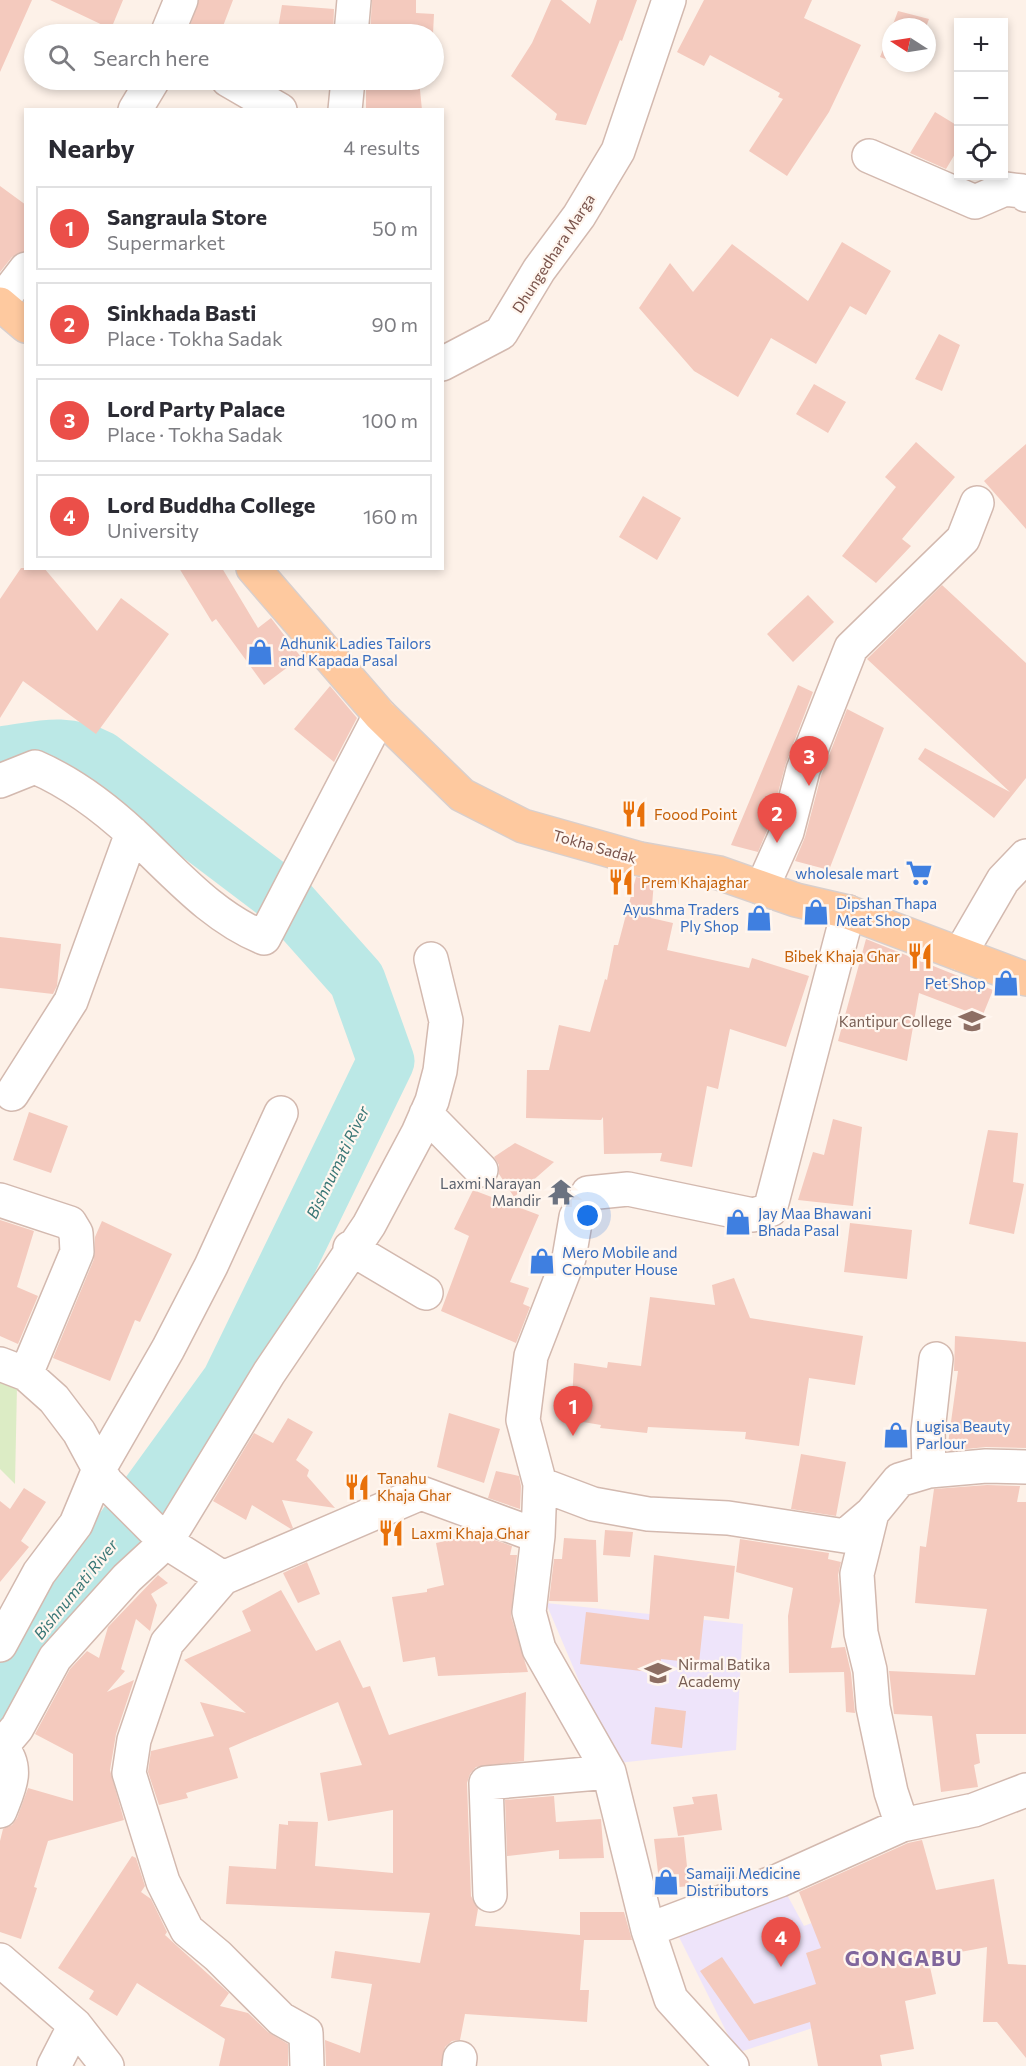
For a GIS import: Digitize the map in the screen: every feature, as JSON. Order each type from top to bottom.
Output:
[{"type":"main road","points":[[0,303],[24,324]]},
{"type":"main road","name":"Tokha Sadak","points":[[255,570],[380,715],[462,795],[523,826],[640,859],[719,873],[796,900],[848,912],[1026,979]]},
{"type":"street","points":[[171,24],[181,0]]},
{"type":"street","points":[[352,24],[354,0]]},
{"type":"street","name":"Dhungedhara Marga","points":[[444,363],[501,333],[538,270],[579,216],[618,151],[669,0]]},
{"type":"street","points":[[136,108],[147,90]]},
{"type":"street","points":[[245,90],[277,108]]},
{"type":"street","points":[[345,108],[347,90]]},
{"type":"street","points":[[869,156],[975,202],[1005,189],[1022,191],[1026,195]]},
{"type":"street","points":[[0,303],[24,272]]},
{"type":"street","points":[[762,888],[787,832],[803,770],[852,648],[963,539],[977,503]]},
{"type":"street","points":[[0,781],[35,767],[66,781],[132,833],[192,890],[237,927],[264,938],[380,715]]},
{"type":"street","points":[[12,1094],[71,1001],[132,833]]},
{"type":"street","points":[[960,954],[1003,880],[1026,856]]},
{"type":"street","points":[[732,2066],[671,1999],[648,1929],[609,1772],[539,1649],[529,1612],[538,1536],[540,1484],[523,1420],[531,1356],[569,1258],[576,1217],[588,1193],[628,1189],[753,1215],[770,1210],[848,912]]},
{"type":"street","points":[[0,1811],[11,1783],[10,1758],[0,1747],[17,1728],[55,1658],[127,1578],[160,1535],[350,1248],[369,1225],[426,1114],[440,1071],[446,1021],[431,959]]},
{"type":"street","points":[[0,1645],[10,1603],[39,1573],[76,1524],[103,1475],[211,1266],[281,1113]]},
{"type":"street","points":[[426,1114],[482,1170]]},
{"type":"street","points":[[0,1200],[70,1223],[76,1233],[76,1252],[13,1369],[54,1399],[80,1432],[103,1475],[160,1535],[223,1578]]},
{"type":"street","points":[[350,1248],[426,1293]]},
{"type":"street","points":[[929,1471],[928,1431],[936,1359]]},
{"type":"street","points":[[540,1484],[593,1504],[648,1514],[728,1518],[845,1536],[872,1513],[899,1480],[929,1471],[986,1466],[1026,1467]]},
{"type":"street","points":[[307,2066],[306,2033],[281,2019],[218,1956],[187,1930],[163,1882],[129,1773],[134,1740],[167,1643],[223,1578],[421,1493],[538,1536]]},
{"type":"street","points":[[872,1513],[857,1574],[861,1633],[870,1670],[873,1707],[891,1791],[902,1825]]},
{"type":"street","points":[[490,1895],[486,1783],[609,1772]]},
{"type":"street","points":[[648,1929],[780,1880],[902,1825],[974,1810],[1026,1790]]},
{"type":"street","points":[[0,1960],[75,2025],[107,2066]]},
{"type":"street","points":[[54,2066],[75,2025]]},
{"type":"shaded area","name":"Nirmal Batika Academy","points":[[546,1603],[743,1624],[736,1750],[618,1763],[596,1721]]},
{"type":"shaded area","points":[[785,1891],[804,1926],[853,1907],[876,2007],[737,2053],[674,1927]]},
{"type":"green space","points":[[0,1379],[17,1386],[15,1484],[0,1469]]},
{"type":"building","points":[[0,0],[32,0],[0,72]]},
{"type":"building","points":[[50,0],[123,0],[113,24],[100,24]]},
{"type":"building","points":[[199,0],[233,0],[224,24],[191,24]]},
{"type":"building","points":[[372,0],[416,0],[416,13],[434,14],[434,24],[371,24]]},
{"type":"building","points":[[551,0],[561,0],[590,24],[597,0],[637,0],[586,125],[555,120],[557,114],[511,76],[532,43]]},
{"type":"building","points":[[704,0],[812,0],[804,18],[861,45],[829,112],[787,176],[749,151],[783,99],[778,97],[780,93],[710,55],[704,66],[677,52]]},
{"type":"building","points":[[282,5],[334,9],[333,24],[279,24]]},
{"type":"building","points":[[898,11],[925,18],[895,18]]},
{"type":"building","points":[[366,90],[420,90],[422,108],[366,108]]},
{"type":"building","points":[[935,112],[954,124],[954,156],[946,169],[910,153]]},
{"type":"building","points":[[0,186],[24,204],[24,252],[12,257],[0,272]]},
{"type":"building","points":[[842,242],[891,271],[866,315],[850,306],[816,364],[771,338],[738,397],[694,371],[639,308],[670,263],[693,292],[732,244],[808,301]]},
{"type":"building","points":[[939,334],[960,345],[942,391],[915,379]]},
{"type":"building","points":[[814,384],[846,402],[828,433],[796,414]]},
{"type":"building","points":[[916,442],[955,477],[902,539],[911,546],[876,583],[842,556],[896,487],[885,477]]},
{"type":"building","points":[[1026,444],[1026,529],[984,481]]},
{"type":"building","points":[[643,496],[681,518],[657,560],[619,537]]},
{"type":"building","points":[[21,568],[46,570],[97,631],[121,598],[169,634],[96,734],[23,681],[0,718],[0,599]]},
{"type":"building","points":[[180,570],[223,570],[258,628],[271,618],[301,657],[264,685],[216,619],[212,622]]},
{"type":"building","points":[[942,585],[1026,663],[1026,778],[994,818],[918,759],[925,748],[1010,792],[867,659]]},
{"type":"building","points":[[808,595],[834,622],[793,662],[767,634]]},
{"type":"building","points":[[798,685],[813,692],[786,763],[769,826],[758,852],[731,845]]},
{"type":"building","points":[[330,686],[357,718],[334,762],[294,729]]},
{"type":"building","points":[[847,709],[884,728],[829,870],[795,861],[805,837],[821,776]]},
{"type":"building","points":[[636,877],[654,881],[651,918],[673,923],[667,950],[749,968],[752,958],[809,976],[786,1047],[730,1029],[718,1089],[707,1086],[692,1167],[660,1161],[662,1153],[604,1154],[603,1117],[601,1120],[526,1118],[527,1070],[549,1070],[559,1025],[590,1032],[605,979],[607,980],[614,945],[618,945]]},
{"type":"building","points":[[0,937],[61,944],[57,986],[53,994],[0,988]]},
{"type":"building","points":[[866,939],[993,990],[982,1017],[919,993],[907,1061],[838,1041]]},
{"type":"building","points":[[29,1112],[68,1126],[51,1173],[13,1160]]},
{"type":"building","points":[[833,1119],[862,1127],[853,1206],[798,1200],[813,1152],[824,1155]]},
{"type":"building","points":[[988,1130],[1018,1133],[1013,1182],[1024,1184],[1014,1234],[969,1224]]},
{"type":"building","points":[[515,1143],[554,1162],[514,1197],[499,1174],[499,1165],[494,1157]]},
{"type":"building","points":[[473,1190],[539,1215],[510,1282],[529,1288],[523,1304],[530,1307],[516,1343],[441,1311],[469,1236],[454,1229]]},
{"type":"building","points":[[0,1220],[34,1231],[17,1287],[38,1296],[18,1344],[0,1336]]},
{"type":"building","points":[[102,1221],[172,1254],[140,1322],[135,1320],[110,1381],[53,1358],[94,1259],[95,1237]]},
{"type":"building","points":[[850,1223],[912,1230],[907,1279],[844,1272]]},
{"type":"building","points":[[734,1278],[750,1318],[863,1336],[855,1385],[809,1378],[799,1446],[745,1439],[746,1432],[648,1427],[647,1433],[600,1428],[601,1425],[571,1420],[574,1363],[607,1368],[608,1362],[641,1366],[650,1297],[715,1305],[712,1285]]},
{"type":"building","points":[[955,1336],[1026,1342],[1026,1448],[986,1447],[947,1451],[958,1371],[954,1371]]},
{"type":"building","points":[[449,1413],[500,1429],[484,1483],[437,1467]]},
{"type":"building","points":[[288,1418],[313,1432],[296,1460],[309,1470],[307,1476],[335,1508],[282,1500],[293,1528],[291,1529],[252,1505],[246,1520],[213,1501],[254,1433],[273,1443]]},
{"type":"building","points":[[801,1454],[846,1462],[836,1516],[791,1509]]},
{"type":"building","points":[[496,1471],[519,1476],[520,1509],[488,1498]]},
{"type":"building","points":[[987,1485],[1020,1486],[1017,1502],[1026,1502],[1026,1734],[976,1734],[980,1763],[974,1765],[978,1787],[941,1792],[932,1716],[894,1714],[889,1671],[975,1675],[987,1609],[915,1603],[920,1546],[926,1547],[934,1489]]},
{"type":"building","points":[[24,1488],[46,1502],[21,1541],[29,1547],[0,1582],[0,1501],[10,1509]]},
{"type":"building","points":[[605,1530],[633,1532],[630,1557],[603,1555]]},
{"type":"building","points":[[477,1534],[512,1546],[510,1555],[517,1555],[511,1616],[528,1672],[438,1676],[435,1657],[403,1662],[392,1597],[427,1592],[427,1589],[444,1585],[436,1543]]},
{"type":"building","points":[[564,1538],[596,1540],[598,1602],[549,1601],[554,1559],[562,1559]]},
{"type":"building","points":[[740,1539],[829,1553],[828,1559],[841,1562],[838,1575],[840,1601],[831,1648],[845,1647],[851,1673],[855,1713],[846,1712],[844,1672],[789,1673],[788,1616],[793,1588],[736,1572]]},
{"type":"building","points":[[654,1555],[735,1566],[729,1619],[704,1616],[699,1663],[661,1659],[659,1673],[580,1664],[586,1612],[649,1620]]},
{"type":"building","points":[[307,1562],[320,1594],[298,1603],[283,1573]]},
{"type":"building","points":[[158,1575],[168,1583],[151,1594],[157,1605],[150,1631],[136,1619],[121,1669],[125,1671],[107,1692],[134,1680],[116,1734],[110,1770],[124,1820],[48,1841],[34,1887],[37,1888],[21,1939],[0,1932],[0,1841],[3,1829],[12,1825],[17,1818],[28,1788],[73,1801],[73,1754],[35,1734],[70,1669],[87,1651],[99,1658],[108,1627]]},
{"type":"building","points":[[281,1590],[316,1651],[340,1640],[363,1688],[370,1686],[389,1735],[526,1692],[524,1761],[476,1767],[467,1783],[471,1896],[478,1909],[475,1926],[580,1935],[580,1912],[624,1912],[632,1940],[584,1940],[580,1990],[589,1990],[587,2022],[465,2014],[460,2040],[452,2041],[445,2047],[441,2066],[326,2066],[325,2040],[360,2053],[372,1984],[331,1978],[335,1951],[420,1963],[430,1913],[226,1904],[229,1866],[276,1869],[279,1824],[288,1825],[288,1821],[318,1822],[315,1866],[393,1873],[393,1810],[328,1821],[320,1773],[362,1765],[338,1702],[229,1748],[238,1778],[186,1793],[188,1798],[159,1805],[148,1772],[151,1751],[214,1736],[200,1702],[246,1713],[184,1660],[251,1631],[242,1611]]},
{"type":"building","points":[[655,1707],[686,1711],[682,1748],[651,1744]]},
{"type":"building","points":[[717,1794],[722,1830],[678,1836],[673,1807],[694,1804],[692,1797]]},
{"type":"building","points":[[554,1796],[556,1822],[601,1819],[604,1858],[559,1859],[559,1850],[507,1856],[505,1800]]},
{"type":"building","points":[[684,1837],[689,1886],[660,1889],[654,1839]]},
{"type":"building","points":[[922,1840],[936,1890],[994,1879],[1008,1964],[1026,1965],[1026,2058],[997,2022],[983,2022],[987,1947],[928,1958],[936,1994],[905,2001],[914,2049],[880,2055],[882,2066],[818,2066],[810,2022],[749,2041],[700,1971],[722,1957],[754,2004],[816,1984],[806,1953],[821,1948],[799,1892],[908,1843]]},
{"type":"building","points":[[132,1856],[136,1858],[145,1886],[141,1892],[151,1899],[167,1932],[165,1935],[229,1993],[220,2006],[248,2013],[268,2032],[288,2044],[288,2066],[219,2066],[225,2039],[137,1983],[117,2016],[89,1999],[94,1991],[58,1968]]},
{"type":"waterway","name":"Bishnumati River","points":[[0,755],[63,748],[87,753],[100,759],[285,899],[357,980],[386,1061],[230,1382],[83,1585],[34,1638],[0,1704]]},
{"type":"place","name":"Adhunik Ladies Tailors and Kapada Pasal","points":[[260,652]]},
{"type":"place","name":"Lord Party Palace","points":[[809,786]]},
{"type":"place","name":"Foood Point","points":[[634,814]]},
{"type":"place","name":"Sinkhada Basti","points":[[777,843]]},
{"type":"place","name":"wholesale mart","points":[[919,873]]},
{"type":"place","name":"Prem Khajaghar","points":[[621,882]]},
{"type":"place","name":"Dipshan Thapa Meat Shop","points":[[816,912]]},
{"type":"place","name":"Ayushma Traders Ply Shop","points":[[759,918]]},
{"type":"place","name":"Bibek Khaja Ghar","points":[[920,956]]},
{"type":"place","name":"Pet Shop","points":[[1006,983]]},
{"type":"place","name":"Kantipur College","points":[[972,1021]]},
{"type":"place","name":"Laxmi Narayan Mandir","points":[[561,1192]]},
{"type":"place","name":"Jay Maa Bhawani Bhada Pasal","points":[[738,1222]]},
{"type":"place","name":"Mero Mobile and Computer House","points":[[542,1261]]},
{"type":"place","name":"Lugisa Beauty Parlour","points":[[896,1435]]},
{"type":"place","name":"Sangraula Store","points":[[573,1436]]},
{"type":"place","name":"Tanahu Khaja Ghar","points":[[357,1487]]},
{"type":"place","name":"Laxmi Khaja Ghar","points":[[391,1533]]},
{"type":"place","name":"Nirmal Batika Academy","points":[[658,1673]]},
{"type":"place","name":"Samaiji Medicine Distributors","points":[[666,1882]]},
{"type":"place","name":"Lord Buddha College","points":[[781,1967]]},
{"type":"district","name":"GONGABU","points":[[904,1957]]}]
